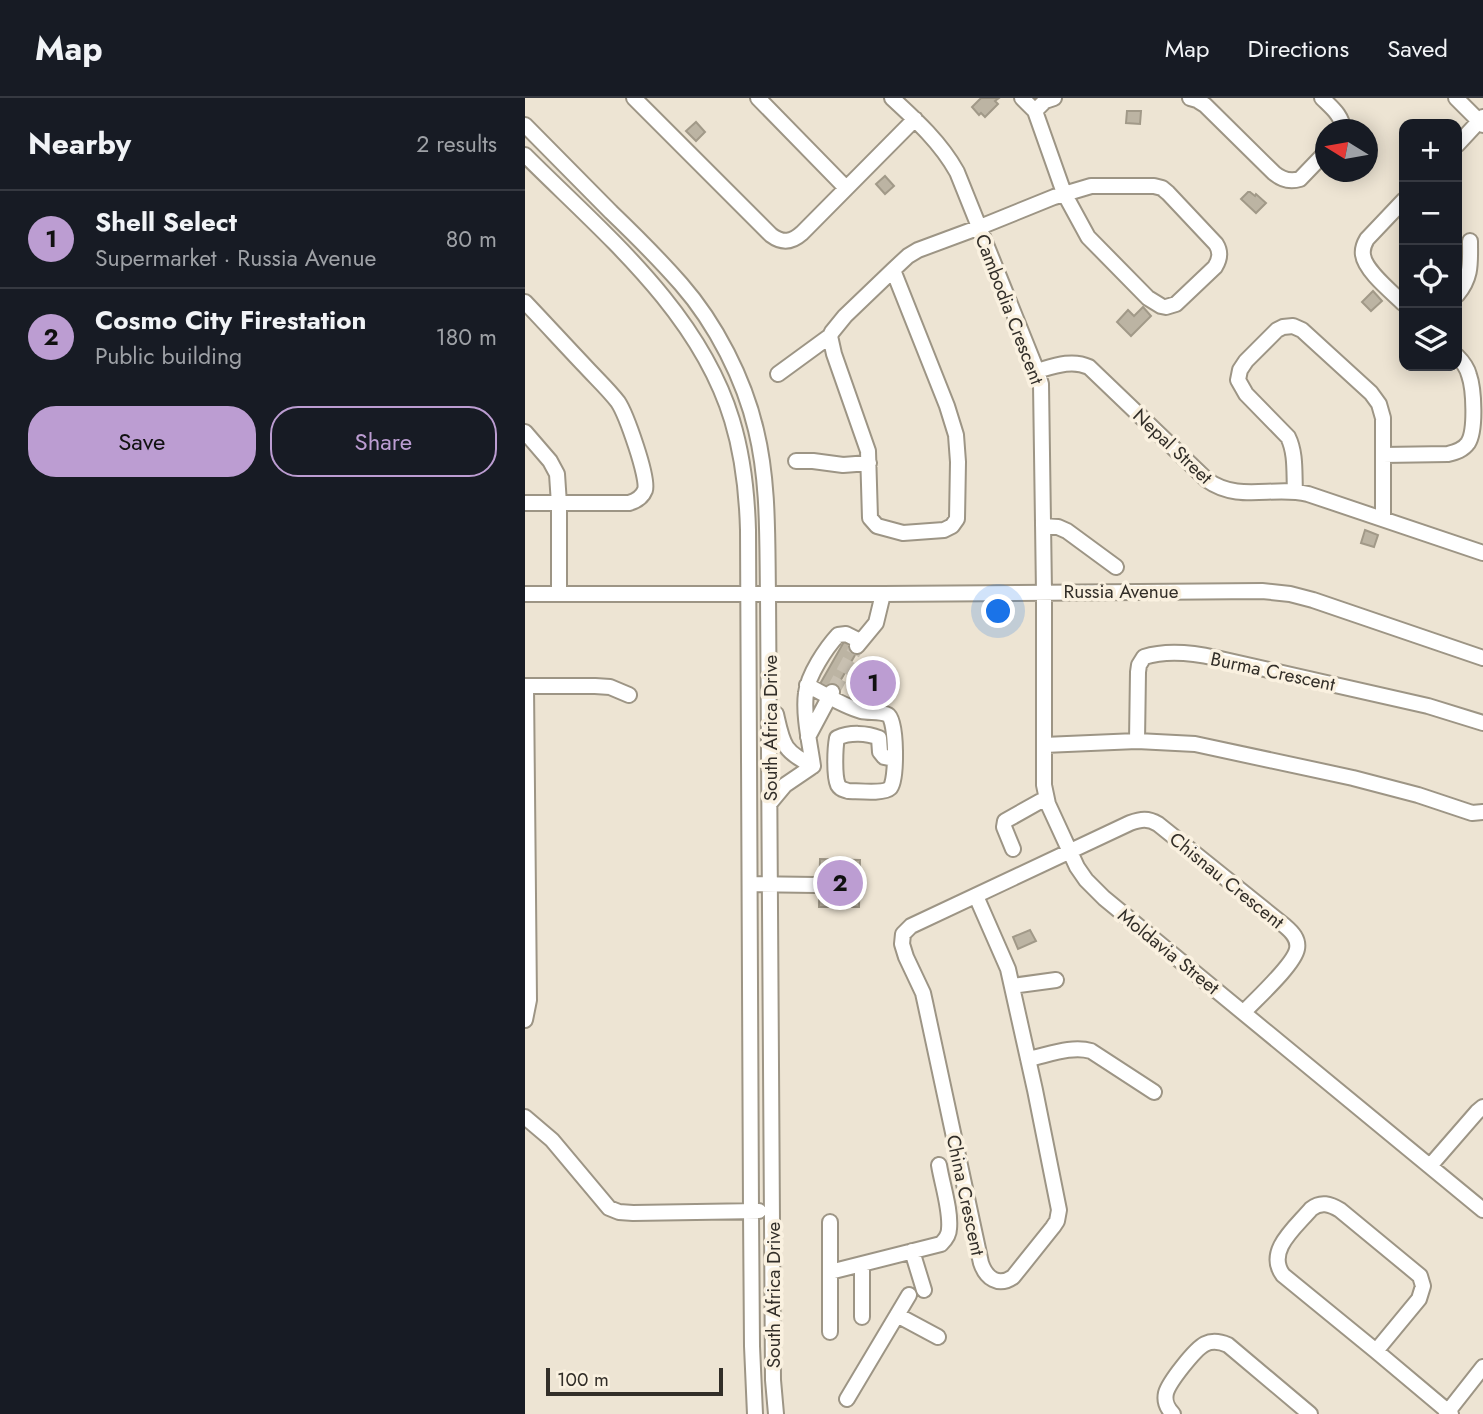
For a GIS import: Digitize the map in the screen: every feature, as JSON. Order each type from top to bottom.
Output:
[{"type":"street","points":[[634,98],[771,235],[779,240],[789,241],[795,239],[915,119]]},
{"type":"street","points":[[758,98],[846,188]]},
{"type":"street","name":"Cambodia Crescent","points":[[892,98],[915,119],[952,163],[1037,371],[1042,403],[1044,592]]},
{"type":"street","points":[[778,374],[830,335],[845,316],[908,256],[918,250],[1064,193],[1082,188],[1146,185],[1162,188],[1216,244],[1220,253],[1218,263],[1209,274],[1176,304],[1166,307],[1148,298],[1095,246],[1079,221],[1064,193],[1035,111],[1022,98]]},
{"type":"street","points":[[1035,111],[1045,101],[1054,98]]},
{"type":"street","points":[[1189,98],[1205,105],[1281,178],[1290,181],[1300,178],[1315,163]]},
{"type":"street","points":[[1322,98],[1341,119]]},
{"type":"street","points":[[1455,98],[1482,121],[1462,140]]},
{"type":"street","name":"South Africa Drive","points":[[525,125],[683,286],[726,353],[748,402],[756,431],[765,496],[768,594],[773,1380],[776,1414]]},
{"type":"street","name":"South Africa Drive","points":[[525,155],[662,295],[690,331],[715,377],[732,420],[744,477],[748,530],[752,1346],[755,1414]]},
{"type":"street","points":[[1399,205],[1367,239],[1362,254],[1366,265],[1399,299]]},
{"type":"street","points":[[1462,289],[1469,275],[1470,241]]},
{"type":"street","points":[[830,335],[832,349],[866,444],[870,518],[877,526],[903,533],[944,530],[955,523],[958,510],[956,435],[893,270]]},
{"type":"street","points":[[525,302],[616,400],[625,415],[646,479],[645,490],[635,502],[525,503]]},
{"type":"street","points":[[1295,491],[1291,443],[1283,431],[1246,394],[1238,380],[1246,361],[1277,330],[1293,326],[1302,330],[1379,404],[1383,418],[1383,519]]},
{"type":"street","points":[[1383,455],[1448,454],[1457,452],[1466,445],[1472,428],[1471,382],[1462,362]]},
{"type":"street","name":"Nepal Street","points":[[1037,371],[1069,363],[1089,367],[1215,486],[1236,492],[1295,491],[1308,494],[1483,553]]},
{"type":"street","points":[[525,432],[556,470],[559,504],[559,594]]},
{"type":"street","points":[[796,461],[843,465],[869,463]]},
{"type":"street","points":[[1043,526],[1067,531],[1116,567]]},
{"type":"street","name":"Russia Avenue","points":[[525,594],[1262,590],[1313,600],[1483,658]]},
{"type":"street","name":"Moldavia Street","points":[[1044,592],[1044,785],[1046,798],[1081,874],[1091,886],[1483,1210]]},
{"type":"street","points":[[813,766],[805,701],[807,685],[838,635],[846,634],[859,644],[870,632],[876,623],[883,594]]},
{"type":"street","name":"Burma Crescent","points":[[1137,741],[1137,672],[1144,657],[1158,654],[1216,657],[1428,706],[1483,723]]},
{"type":"street","points":[[807,685],[831,694],[859,711],[888,715],[893,720],[895,729],[894,781],[891,788],[884,792],[842,789],[837,775],[837,738],[859,734],[876,736],[879,738],[880,752],[884,757],[894,759]]},
{"type":"street","points":[[525,1020],[529,1000],[526,687],[610,687],[629,695]]},
{"type":"street","points":[[769,688],[782,742],[790,752],[813,766]]},
{"type":"street","points":[[809,737],[831,694]]},
{"type":"street","points":[[859,711],[859,734]]},
{"type":"street","points":[[1044,745],[1137,741],[1195,744],[1353,778],[1472,813],[1483,812]]},
{"type":"street","points":[[770,803],[785,785],[813,766]]},
{"type":"street","points":[[1013,849],[1004,827],[1005,821],[1046,798]]},
{"type":"street","name":"Chisnau Crescent","points":[[1070,850],[1139,820],[1153,821],[1292,932],[1297,942],[1293,960],[1244,1012]]},
{"type":"street","name":"China Crescent","points":[[976,896],[1006,962],[1058,1202],[1058,1216],[1053,1227],[1013,1277],[1006,1281],[997,1281],[987,1276],[981,1263],[923,993],[906,957],[902,944],[903,934],[911,926],[1070,850]]},
{"type":"street","points":[[750,884],[816,885]]},
{"type":"street","points":[[1012,986],[1056,980]]},
{"type":"street","points":[[1028,1059],[1085,1049],[1154,1091]]},
{"type":"street","points":[[1430,1166],[1483,1107]]},
{"type":"street","points":[[525,1116],[547,1135],[603,1203],[614,1211],[773,1211]]},
{"type":"street","points":[[830,1272],[941,1244],[947,1239],[950,1230],[949,1217],[939,1165]]},
{"type":"street","points":[[1376,1351],[1414,1306],[1422,1291],[1422,1281],[1416,1272],[1340,1210],[1320,1203],[1280,1246],[1277,1259],[1283,1275],[1448,1413],[1483,1367]]},
{"type":"street","points":[[830,1222],[830,1332]]},
{"type":"street","points":[[912,1251],[924,1290]]},
{"type":"street","points":[[862,1264],[862,1317]]},
{"type":"street","points":[[847,1399],[909,1295]]},
{"type":"street","points":[[897,1315],[938,1337]]},
{"type":"street","points":[[1173,1414],[1166,1402],[1168,1388],[1198,1350],[1211,1342],[1227,1345],[1310,1414]]},
{"type":"building","points":[[981,98],[999,98],[995,101],[998,104],[985,117],[972,107]]},
{"type":"building","points":[[1127,111],[1141,111],[1140,124],[1126,123]]},
{"type":"building","points":[[696,122],[705,132],[696,141],[686,131]]},
{"type":"building","points":[[885,176],[894,186],[885,194],[876,184]]},
{"type":"building","points":[[1248,192],[1255,196],[1256,194],[1266,203],[1256,213],[1241,199]]},
{"type":"building","points":[[1373,291],[1382,301],[1371,311],[1362,302]]},
{"type":"building","points":[[1143,307],[1151,316],[1131,336],[1117,322],[1128,310],[1134,316]]},
{"type":"building","points":[[1365,530],[1378,535],[1374,547],[1361,543]]},
{"type":"building","points":[[845,640],[859,648],[834,692],[820,684]]},
{"type":"building","points":[[820,859],[860,860],[859,907],[819,907]]},
{"type":"building","points":[[1030,930],[1036,941],[1018,949],[1013,937]]},
{"type":"tunnel","points":[[833,691],[857,646]]},
{"type":"place","name":"Shell Select","points":[[873,683]]},
{"type":"place","name":"Cosmo City Firestation","points":[[840,883]]}]
